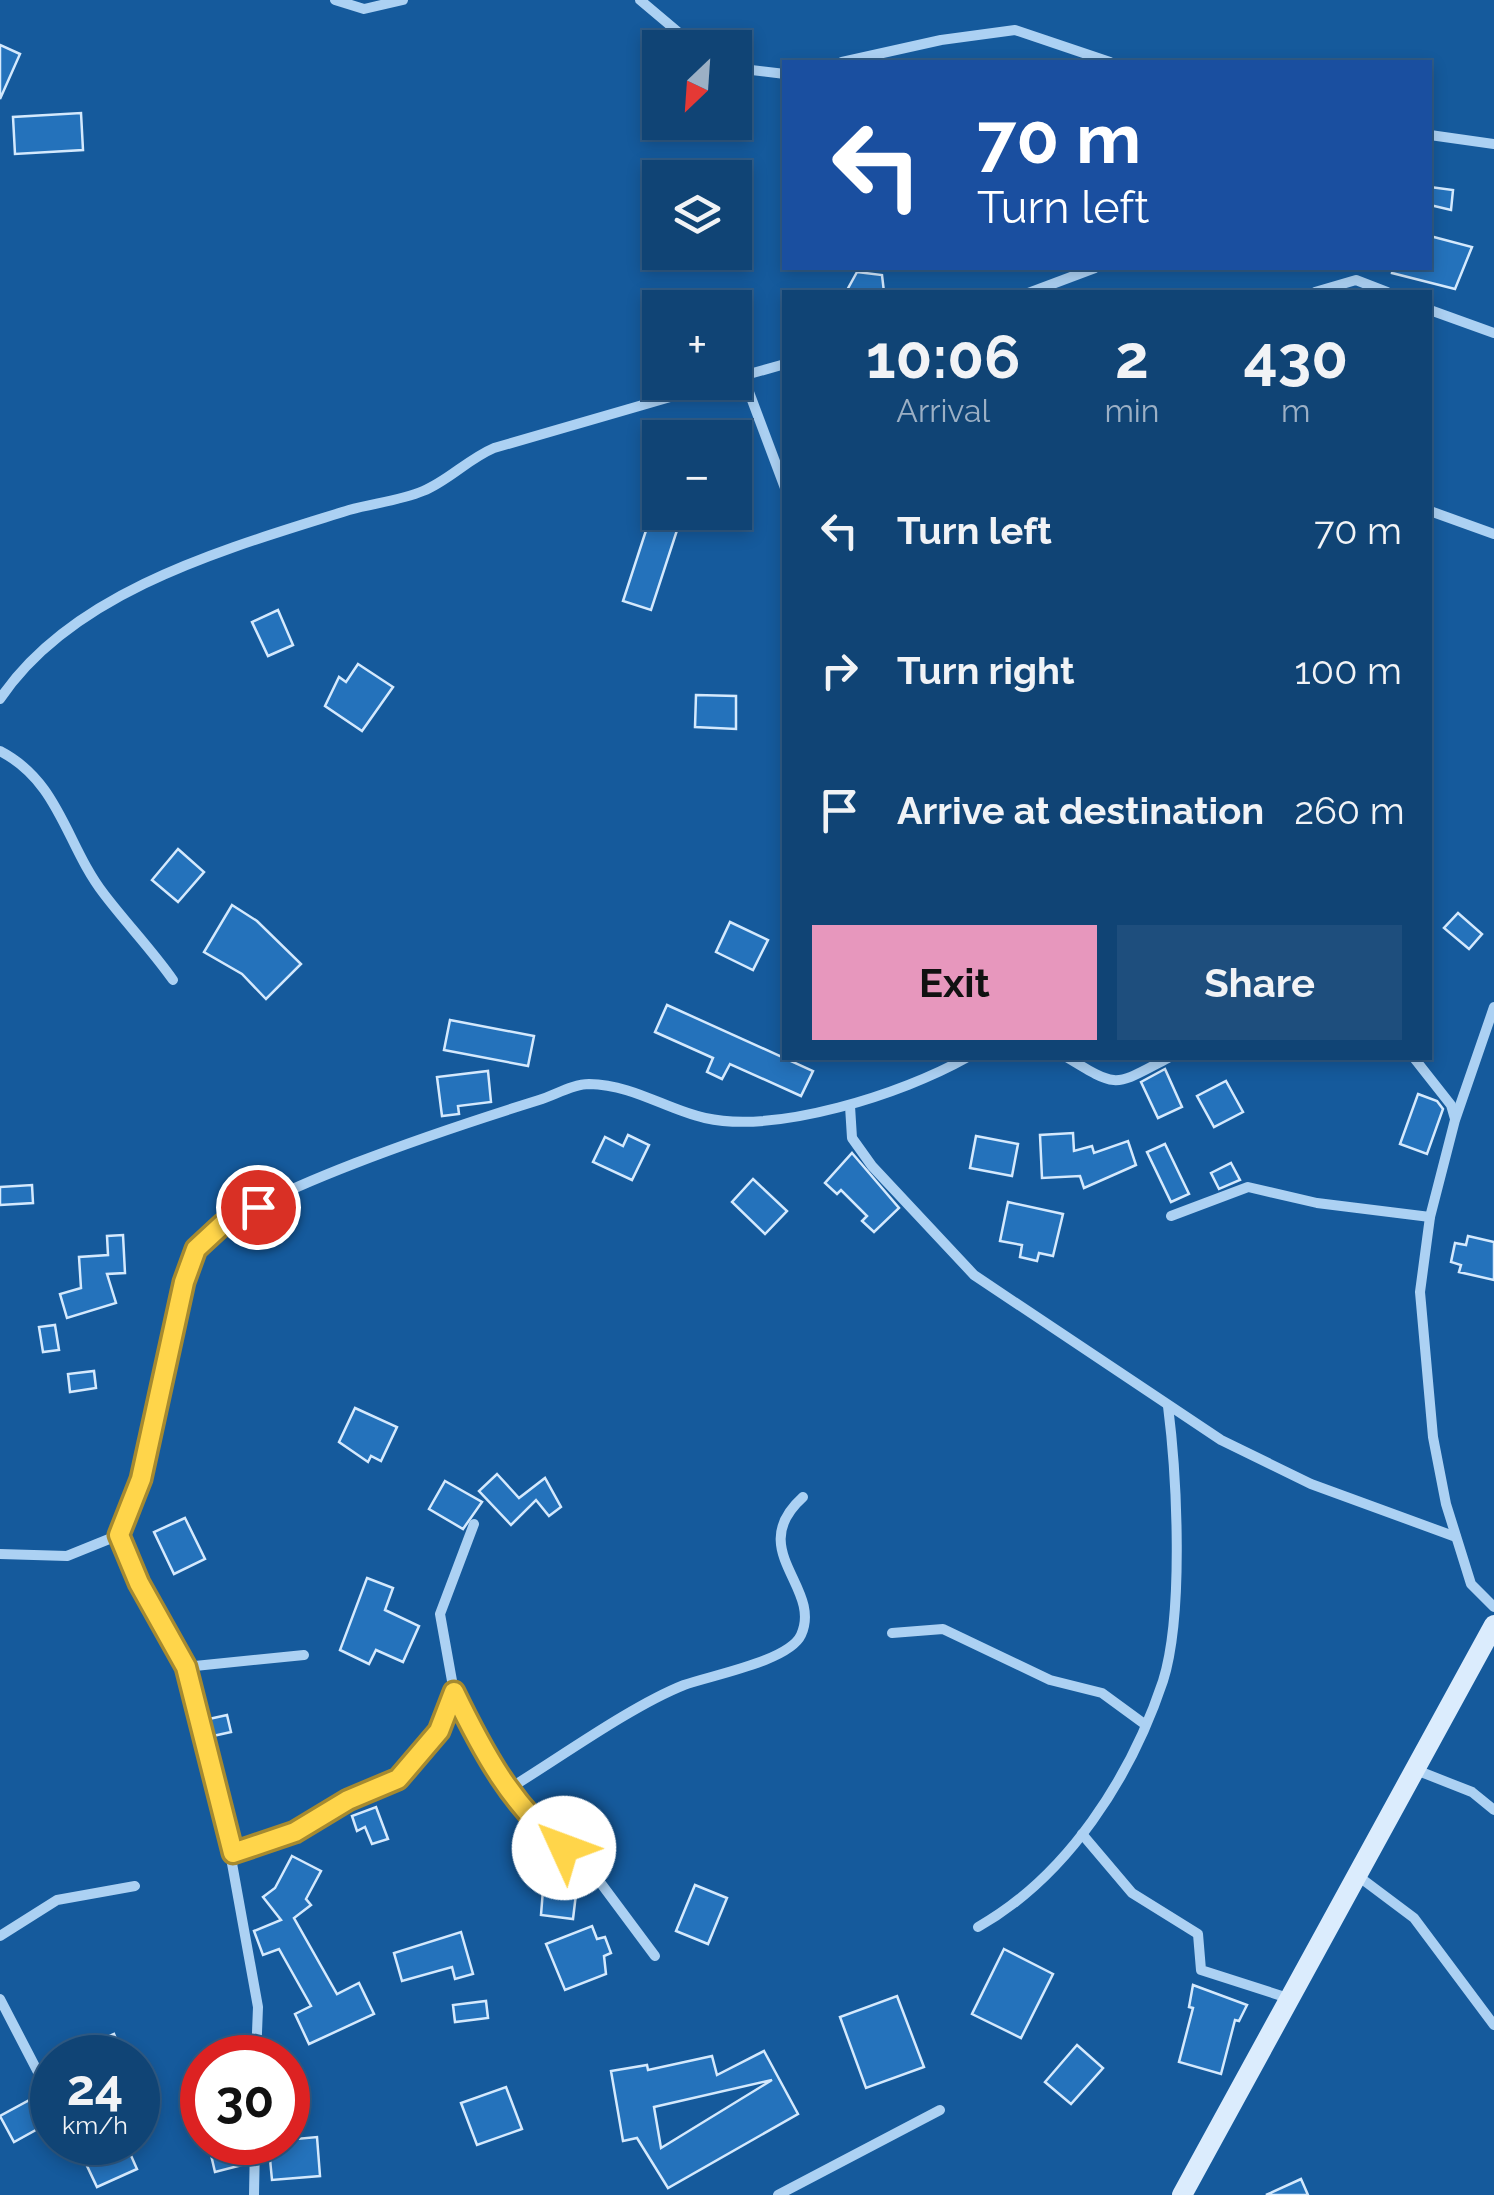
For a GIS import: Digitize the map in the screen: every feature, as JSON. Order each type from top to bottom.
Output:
[{"type":"main road","points":[[1182,2195],[1494,1626]]},
{"type":"street","points":[[335,0],[364,9],[403,0]]},
{"type":"street","points":[[640,0],[676,30]]},
{"type":"street","points":[[851,60],[941,40],[1015,30],[1104,60]]},
{"type":"street","points":[[752,70],[782,74]]},
{"type":"street","points":[[1432,135],[1494,144]]},
{"type":"street","points":[[1036,290],[1090,270]]},
{"type":"street","points":[[1322,290],[1356,280],[1382,290]]},
{"type":"street","points":[[1432,311],[1494,333]]},
{"type":"street","points":[[752,373],[782,365]]},
{"type":"street","points":[[0,699],[41,648],[117,596],[311,522],[425,490],[471,458],[494,448],[660,400]]},
{"type":"street","points":[[749,400],[782,481]]},
{"type":"street","points":[[1432,512],[1494,534]]},
{"type":"street","points":[[0,751],[27,765],[52,801],[102,892],[173,980]]},
{"type":"street","points":[[1494,1007],[1455,1120],[1430,1217],[1420,1292],[1433,1437],[1456,1537],[1471,1584],[1494,1607]]},
{"type":"street","points":[[257,2035],[258,2007],[233,1853],[186,1667],[139,1583],[119,1535],[141,1479],[184,1282],[196,1249],[223,1224],[385,1152],[586,1084],[664,1100],[703,1118],[745,1122],[850,1106],[961,1060]]},
{"type":"street","points":[[1071,1060],[1102,1081],[1118,1081],[1164,1060]]},
{"type":"street","points":[[1416,1060],[1451,1105],[1455,1120]]},
{"type":"street","points":[[850,1106],[852,1138],[872,1166],[974,1274],[1221,1440],[1311,1484],[1456,1537]]},
{"type":"street","points":[[1170,1216],[1248,1187],[1317,1203],[1430,1217]]},
{"type":"street","points":[[978,1927],[1031,1888],[1082,1834],[1130,1759],[1162,1681],[1170,1647],[1176,1521],[1168,1406]]},
{"type":"street","points":[[507,1790],[680,1687],[784,1652],[800,1640],[806,1622],[778,1534],[786,1513],[803,1497]]},
{"type":"street","points":[[474,1524],[440,1614],[454,1692],[507,1790],[537,1826],[591,1870],[655,1956]]},
{"type":"street","points":[[0,1554],[67,1556],[119,1535]]},
{"type":"street","points":[[892,1633],[942,1629],[1050,1680],[1102,1693],[1144,1723]]},
{"type":"street","points":[[186,1667],[304,1654]]},
{"type":"street","points":[[233,1853],[295,1832],[348,1800],[398,1779],[439,1731],[454,1692]]},
{"type":"street","points":[[1414,1770],[1472,1792],[1494,1810]]},
{"type":"street","points":[[1082,1834],[1132,1893],[1198,1934],[1201,1970],[1288,1998]]},
{"type":"street","points":[[1356,1874],[1414,1918],[1494,2025]]},
{"type":"street","points":[[0,1936],[58,1900],[135,1886]]},
{"type":"street","points":[[0,1998],[30,2057]]},
{"type":"street","points":[[778,2195],[940,2110]]},
{"type":"street","points":[[254,2195],[255,2165]]},
{"type":"building","points":[[0,45],[20,54],[0,99]]},
{"type":"building","points":[[81,113],[83,150],[15,154],[13,117]]},
{"type":"building","points":[[1432,187],[1453,190],[1451,210],[1432,205]]},
{"type":"building","points":[[1432,237],[1472,247],[1455,289],[1392,273],[1432,270]]},
{"type":"building","points":[[857,272],[882,275],[884,290],[847,290]]},
{"type":"building","points":[[646,530],[677,530],[651,610],[623,601]]},
{"type":"building","points":[[278,610],[293,645],[268,656],[252,622]]},
{"type":"building","points":[[358,664],[393,687],[362,731],[325,706],[339,677],[346,682]]},
{"type":"building","points":[[696,695],[736,696],[736,729],[695,727]]},
{"type":"building","points":[[178,849],[204,872],[178,902],[152,880]]},
{"type":"building","points":[[232,905],[257,921],[301,964],[266,999],[242,974],[204,952]]},
{"type":"building","points":[[1458,913],[1482,934],[1469,949],[1444,928]]},
{"type":"building","points":[[730,922],[768,940],[753,970],[716,952]]},
{"type":"building","points":[[667,1005],[813,1071],[801,1096],[730,1064],[722,1079],[707,1072],[713,1058],[655,1032]]},
{"type":"building","points":[[450,1020],[534,1036],[528,1066],[444,1050]]},
{"type":"building","points":[[1165,1069],[1182,1107],[1158,1118],[1141,1082]]},
{"type":"building","points":[[488,1071],[491,1102],[458,1106],[459,1114],[442,1116],[437,1077]]},
{"type":"building","points":[[1226,1081],[1243,1112],[1214,1127],[1197,1096]]},
{"type":"building","points":[[1418,1094],[1437,1101],[1443,1109],[1427,1154],[1400,1144]]},
{"type":"building","points":[[1073,1133],[1074,1151],[1092,1146],[1094,1153],[1128,1141],[1136,1165],[1084,1188],[1080,1176],[1042,1178],[1040,1135]]},
{"type":"building","points":[[628,1135],[649,1145],[632,1180],[593,1162],[605,1137],[623,1146]]},
{"type":"building","points":[[976,1136],[1018,1144],[1012,1176],[970,1168]]},
{"type":"building","points":[[1165,1144],[1189,1194],[1171,1202],[1147,1152]]},
{"type":"building","points":[[852,1153],[899,1208],[874,1232],[862,1221],[867,1216],[841,1190],[837,1194],[825,1183]]},
{"type":"building","points":[[1231,1163],[1240,1180],[1219,1189],[1211,1173]]},
{"type":"building","points":[[753,1179],[787,1211],[765,1234],[732,1202]]},
{"type":"building","points":[[32,1185],[33,1203],[0,1205],[0,1187]]},
{"type":"building","points":[[1008,1202],[1063,1214],[1053,1256],[1039,1253],[1037,1261],[1020,1257],[1022,1245],[1000,1241]]},
{"type":"building","points":[[123,1235],[125,1273],[107,1274],[116,1303],[67,1318],[60,1294],[81,1288],[79,1257],[108,1255],[107,1236]]},
{"type":"building","points":[[1468,1236],[1494,1242],[1494,1280],[1459,1272],[1461,1265],[1451,1262],[1455,1243],[1466,1245]]},
{"type":"building","points":[[55,1325],[59,1350],[43,1352],[39,1327]]},
{"type":"building","points":[[94,1371],[96,1388],[70,1392],[68,1374]]},
{"type":"building","points":[[355,1408],[397,1427],[381,1461],[371,1456],[368,1462],[339,1442]]},
{"type":"building","points":[[497,1474],[519,1498],[545,1478],[561,1507],[549,1516],[536,1500],[511,1525],[479,1491]]},
{"type":"building","points":[[445,1481],[482,1502],[463,1529],[429,1509]]},
{"type":"building","points":[[185,1518],[205,1559],[174,1574],[154,1532]]},
{"type":"building","points":[[367,1578],[393,1588],[385,1610],[419,1626],[403,1662],[376,1650],[369,1664],[340,1650]]},
{"type":"building","points":[[227,1715],[231,1732],[213,1736],[209,1719]]},
{"type":"building","points":[[376,1807],[388,1839],[372,1844],[365,1827],[357,1831],[352,1816]]},
{"type":"building","points":[[292,1856],[321,1871],[306,1899],[311,1905],[294,1918],[337,1994],[359,1983],[374,2014],[310,2044],[310,2035],[305,2035],[295,2014],[311,2006],[279,1949],[263,1955],[254,1931],[281,1920],[263,1897],[275,1888]]},
{"type":"building","points":[[695,1885],[727,1898],[708,1944],[676,1931]]},
{"type":"building","points":[[543,1890],[576,1894],[573,1919],[541,1915]]},
{"type":"building","points":[[592,1926],[597,1939],[605,1937],[611,1953],[604,1956],[606,1974],[565,1990],[546,1944]]},
{"type":"building","points":[[461,1932],[473,1974],[455,1979],[452,1967],[402,1981],[394,1953]]},
{"type":"building","points":[[1004,1949],[1053,1974],[1021,2038],[972,2014]]},
{"type":"building","points":[[1193,1985],[1247,2005],[1239,2021],[1235,2020],[1221,2074],[1179,2062],[1193,2008],[1189,2007]]},
{"type":"building","points":[[897,1996],[924,2067],[866,2088],[840,2017]]},
{"type":"building","points":[[486,2001],[488,2018],[455,2022],[453,2005]]},
{"type":"building","points":[[1077,2045],[1103,2068],[1071,2104],[1045,2082]]},
{"type":"building","points":[[764,2051],[798,2114],[668,2188],[637,2138],[623,2141],[611,2071],[647,2065],[648,2070],[712,2056],[717,2075]],"holes":[[[772,2080],[661,2148],[654,2107]]]},
{"type":"building","points":[[506,2087],[522,2129],[477,2145],[461,2103]]},
{"type":"building","points":[[30,2100],[30,2133],[14,2142],[0,2116]]},
{"type":"building","points":[[317,2137],[320,2176],[272,2180],[271,2165],[310,2165],[310,2138]]},
{"type":"building","points":[[87,2165],[135,2165],[137,2169],[97,2187]]},
{"type":"building","points":[[213,2165],[242,2165],[215,2172]]},
{"type":"building","points":[[1301,2179],[1308,2195],[1266,2195]]},
{"type":"route","points":[[258,1207],[223,1224],[196,1249],[184,1282],[141,1479],[119,1535],[139,1583],[186,1667],[233,1853],[295,1832],[348,1800],[398,1779],[439,1731],[454,1692],[507,1790],[537,1826],[564,1848]]}]
